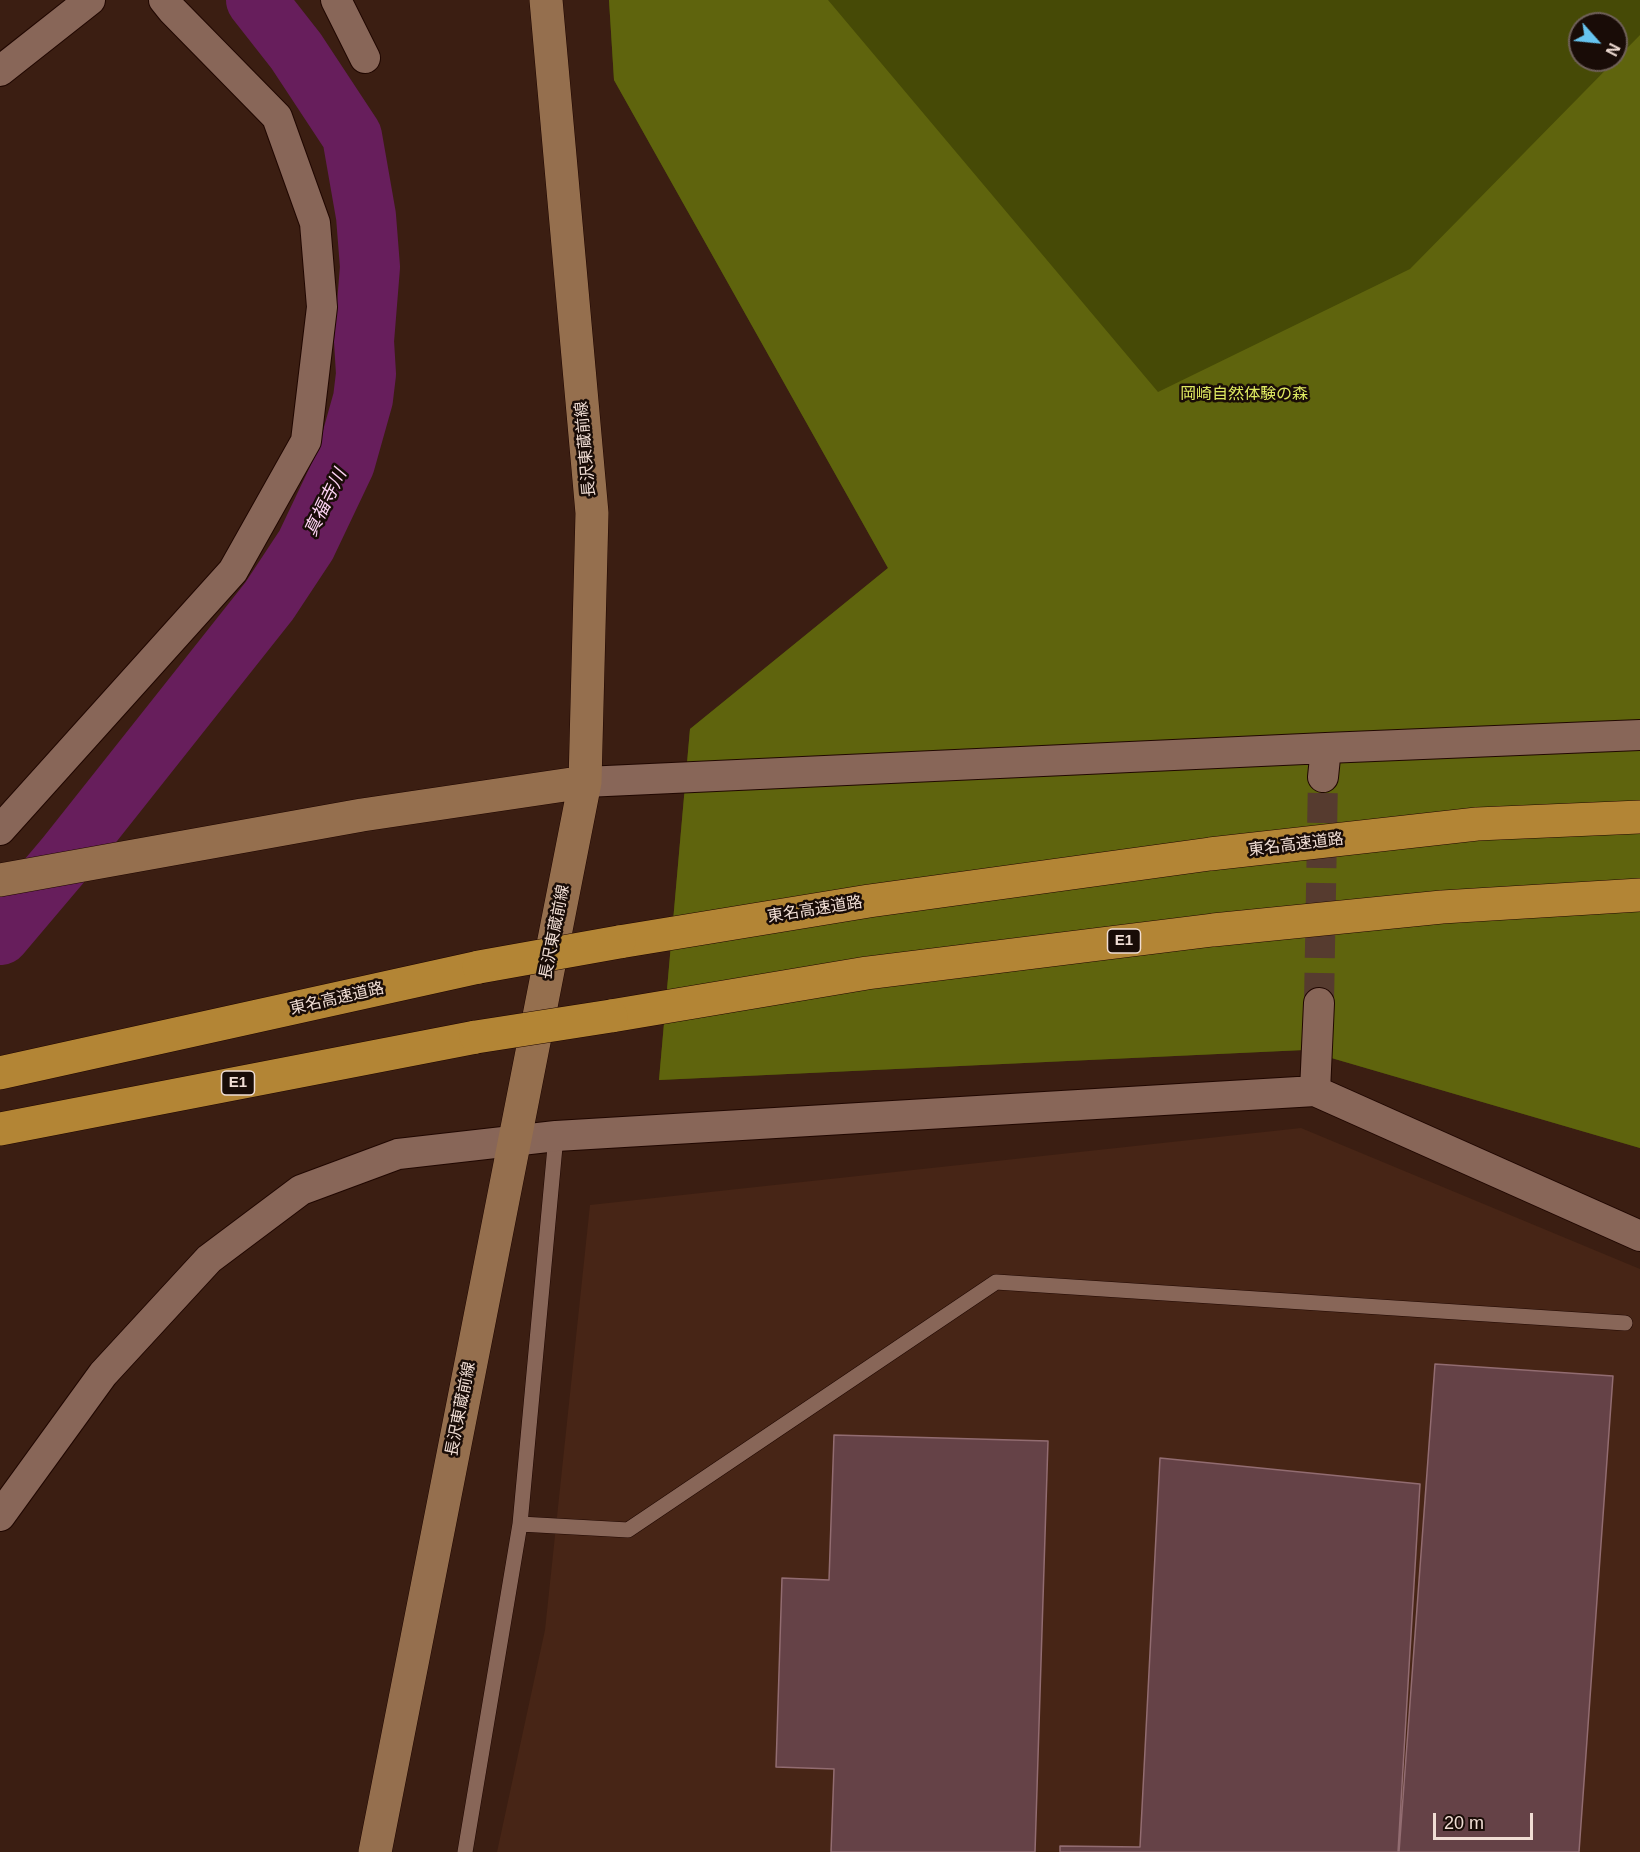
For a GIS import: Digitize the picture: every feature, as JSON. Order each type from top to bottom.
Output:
[{"type":"highway","name":"東名高速道路","points":[[0,1073],[478,967],[869,901],[1210,854],[1477,824],[1640,817]]},
{"type":"highway","name":"E1","points":[[0,1130],[476,1037],[867,973],[1202,931],[1442,907],[1640,895]]},
{"type":"main road","name":"長沢東蔵前線","points":[[375,1852],[585,782],[592,513],[546,0]]},
{"type":"main road","points":[[0,880],[362,815],[585,782]]},
{"type":"street","points":[[0,71],[90,0]]},
{"type":"street","points":[[0,830],[233,571],[306,441],[322,307],[315,223],[277,117],[164,0]]},
{"type":"street","points":[[336,0],[365,58]]},
{"type":"street","points":[[585,782],[1640,735]]},
{"type":"street","points":[[1323,777],[1326,748]]},
{"type":"street","points":[[1315,1091],[1319,1003]]},
{"type":"street","points":[[0,1516],[103,1374],[208,1258],[301,1190],[398,1154],[556,1136],[1315,1091],[1640,1236]]},
{"type":"lane","points":[[465,1852],[520,1524],[556,1136]]},
{"type":"lane","points":[[520,1524],[628,1530],[996,1282],[1624,1323]]},
{"type":"shaded area","points":[[1301,1128],[1640,1269],[1640,1852],[497,1852],[545,1630],[590,1205]]},
{"type":"green space","name":"岡崎自然体験の森","points":[[609,0],[1640,0],[1640,1148],[1304,1050],[659,1080],[690,729],[888,568],[614,80]]},
{"type":"green space","name":"岡崎自然体験の森","points":[[609,0],[828,0],[1158,392],[1410,269],[1604,72],[1628,72],[1628,47],[1640,35],[1640,1148],[1304,1050],[659,1080],[690,729],[888,568],[614,80]]},
{"type":"building","points":[[1435,1364],[1613,1376],[1579,1852],[1399,1852]]},
{"type":"building","points":[[834,1435],[1048,1441],[1035,1852],[831,1852],[834,1769],[776,1767],[782,1578],[829,1580]]},
{"type":"building","points":[[1160,1458],[1420,1484],[1398,1852],[1060,1852],[1060,1846],[1140,1847]]},
{"type":"waterway","name":"真福寺川","points":[[0,935],[66,857],[269,601],[306,545],[345,463],[363,399],[366,374],[364,341],[370,267],[366,216],[352,136],[296,51],[256,0]]},
{"type":"tunnel","points":[[1319,1003],[1323,777]]}]
